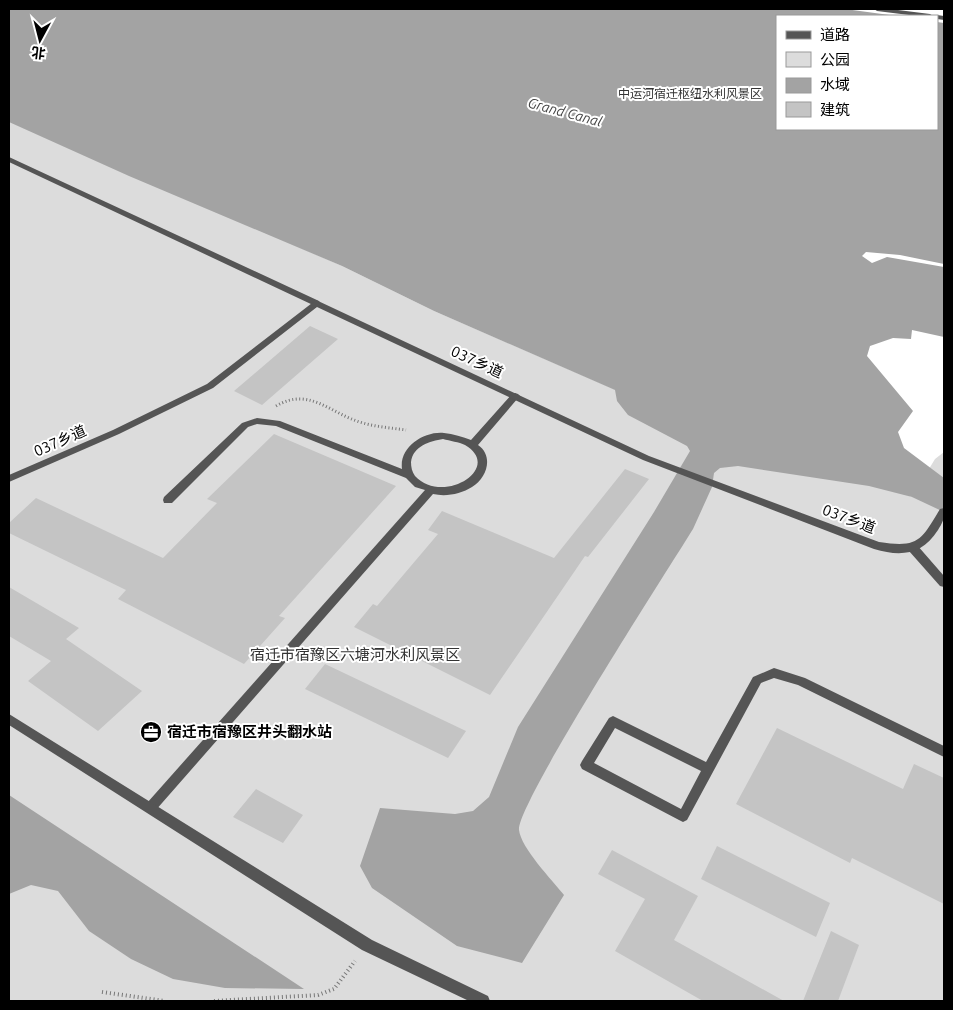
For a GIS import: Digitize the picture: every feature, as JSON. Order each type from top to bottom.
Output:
[{"type":"street","points":[[877,9],[922,15]]},
{"type":"street","points":[[9,159],[316,303]]},
{"type":"street","name":"037乡道","points":[[9,479],[116,432],[210,386],[316,303],[674,469],[878,546],[897,550],[913,548]]},
{"type":"street","points":[[472,444],[515,396]]},
{"type":"street","points":[[168,500],[245,425],[257,421],[277,423],[410,476]]},
{"type":"street","points":[[456,437],[472,444],[482,456],[483,466],[480,475],[470,484],[458,489],[431,490],[413,481],[410,476],[407,472],[406,459],[410,450],[430,438],[456,437]]},
{"type":"street","points":[[151,807],[431,490]]},
{"type":"street","points":[[944,512],[924,544],[913,548],[944,583]]},
{"type":"street","points":[[708,769],[613,721],[586,765],[682,816],[708,769],[757,680],[774,673],[801,681],[944,752]]},
{"type":"street","points":[[9,719],[367,945],[483,1001]]},
{"type":"path","points":[[257,421],[288,399],[303,397],[363,423],[410,430]]},
{"type":"path","points":[[214,1001],[318,995],[334,989],[367,945]]},
{"type":"path","points":[[102,992],[165,1001]]},
{"type":"green space","name":"宿迁市宿豫区六塘河水利风景区","points":[[9,120],[342,266],[434,311],[616,390],[912,497],[935,459],[944,452],[944,1001],[9,1001]]},
{"type":"water","name":"Grand Canal","points":[[9,9],[845,9],[890,15],[776,15],[776,130],[938,130],[938,22],[944,23],[944,337],[912,330],[911,339],[893,338],[870,346],[867,356],[913,411],[898,432],[904,448],[944,478],[944,512],[912,497],[869,486],[738,466],[720,468],[714,473],[712,487],[693,529],[566,734],[525,811],[519,830],[525,846],[564,895],[522,963],[457,946],[372,888],[360,866],[380,808],[455,814],[473,811],[489,797],[518,727],[654,512],[690,451],[687,446],[628,415],[617,401],[615,390],[434,311],[342,266],[129,176],[9,122]]},
{"type":"water","points":[[9,795],[304,989],[225,988],[173,979],[131,959],[89,931],[58,891],[31,885],[9,894]]},
{"type":"pier","points":[[866,252],[900,255],[944,264],[944,267],[887,257],[872,263],[862,256]]},
{"type":"building","points":[[310,326],[338,339],[262,405],[234,391]]},
{"type":"building","points":[[274,434],[396,486],[279,616],[285,618],[244,664],[118,599],[126,590],[9,533],[9,523],[36,498],[163,558],[217,503],[207,499]]},
{"type":"building","points":[[625,469],[649,479],[588,557],[585,556],[490,695],[354,627],[373,604],[377,606],[438,534],[428,530],[442,511],[554,558]]},
{"type":"building","points":[[9,587],[79,628],[66,639],[142,691],[98,731],[28,681],[51,661],[9,636]]},
{"type":"building","points":[[325,664],[466,731],[448,758],[305,689]]},
{"type":"building","points":[[777,728],[903,789],[914,764],[944,778],[944,904],[852,858],[850,863],[736,804]]},
{"type":"building","points":[[256,789],[303,815],[283,843],[233,817]]},
{"type":"building","points":[[717,846],[830,903],[816,937],[701,879]]},
{"type":"building","points":[[612,850],[698,896],[674,940],[784,1001],[703,1001],[615,951],[645,899],[598,874]]},
{"type":"building","points":[[831,931],[859,945],[838,1001],[803,1001]]},
{"type":"place","name":"宿迁市宿豫区井头翻水站","points":[[151,732]]},
{"type":"park label","name":"中运河宿迁枢纽水利风景区","points":[[690,94]]}]
